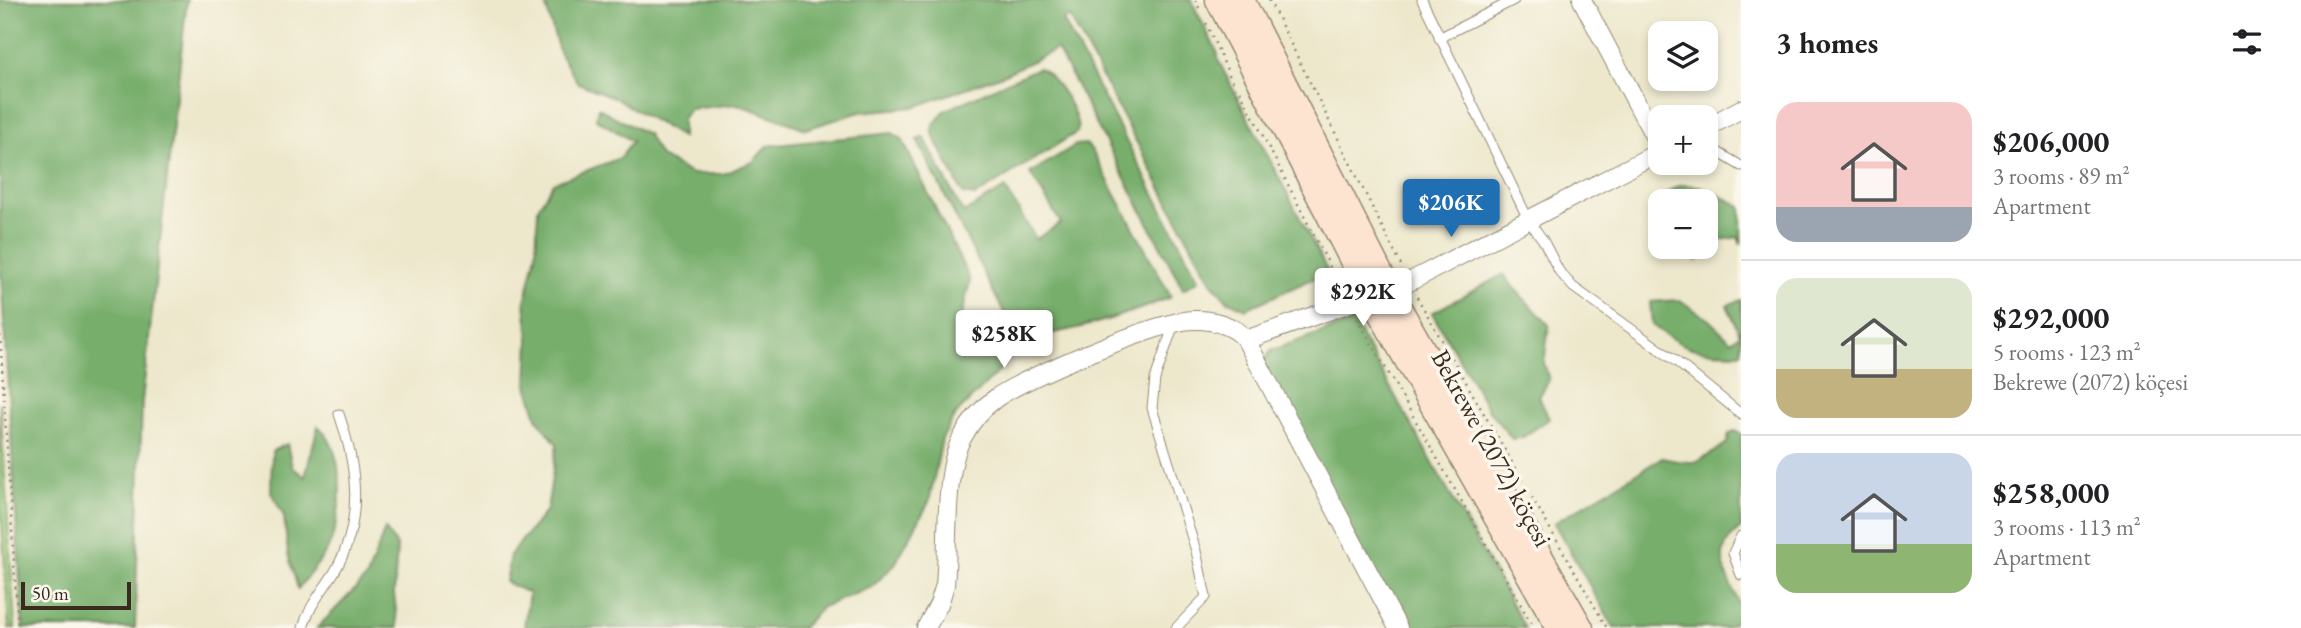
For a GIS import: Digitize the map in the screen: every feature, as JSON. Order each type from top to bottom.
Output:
[{"type":"main road","name":"Bekrewe (2072) köçesi","points":[[1218,0],[1390,290],[1581,628]]},
{"type":"main road","name":"Bekrewe (2072) köçesi","points":[[1242,0],[1559,628]]},
{"type":"street","points":[[1582,0],[1648,125]]},
{"type":"street","points":[[1718,122],[1741,110]]},
{"type":"street","points":[[1246,340],[1390,290],[1529,221],[1648,157]]},
{"type":"street","points":[[926,628],[939,604],[945,585],[954,454],[971,422],[996,397],[1029,380],[1175,322],[1209,321],[1224,325],[1246,340],[1398,628]]},
{"type":"lane","points":[[1422,0],[1529,221],[1543,240],[1559,271],[1573,287],[1676,362],[1741,414]]},
{"type":"lane","points":[[1439,38],[1514,0]]},
{"type":"lane","points":[[1718,152],[1741,166]]},
{"type":"lane","points":[[1175,322],[1160,358],[1152,408],[1196,551],[1206,597],[1176,628]]},
{"type":"lane","points":[[303,628],[315,599],[348,548],[355,473],[339,414]]},
{"type":"lane","points":[[1741,536],[1733,553],[1741,575]]},
{"type":"path","points":[[1269,0],[1390,290],[1607,628]]},
{"type":"path","points":[[0,335],[18,628]]},
{"type":"green space","points":[[0,0],[187,0],[142,401],[135,628],[23,628],[0,260]]},
{"type":"green space","points":[[544,0],[1191,0],[1218,54],[1218,60],[1328,272],[1246,309],[1227,300],[1211,282],[1070,17],[1063,20],[1199,280],[1183,289],[1057,49],[1005,74],[914,107],[860,112],[806,129],[737,104],[689,109],[682,119],[682,137],[615,98],[578,83],[560,54]]},
{"type":"green space","points":[[1038,68],[1051,78],[1065,96],[1075,116],[1077,132],[975,196],[963,194],[933,134],[933,126],[944,111]]},
{"type":"green space","points":[[598,108],[647,134],[660,156],[691,174],[723,174],[753,162],[767,146],[892,133],[902,139],[970,280],[961,320],[995,345],[1006,358],[1003,367],[955,415],[942,439],[929,502],[895,564],[872,587],[822,607],[802,628],[524,628],[529,593],[505,582],[510,555],[547,510],[557,444],[538,420],[527,385],[529,340],[525,302],[536,254],[538,208],[553,183],[620,158],[632,141],[596,119]]},
{"type":"green space","points":[[924,137],[963,213],[1005,188],[1036,239],[1061,223],[1030,173],[1076,145],[1086,144],[1171,297],[1100,322],[1026,337],[1014,327],[1002,309],[917,140]]},
{"type":"green space","points":[[1681,185],[1705,189],[1674,189]]},
{"type":"green space","points":[[1718,195],[1741,206],[1741,245],[1738,237],[1718,242]]},
{"type":"green space","points":[[1504,274],[1549,325],[1544,363],[1549,380],[1539,397],[1549,419],[1523,437],[1512,439],[1490,412],[1432,313]]},
{"type":"green space","points":[[1680,300],[1709,320],[1731,341],[1740,334],[1727,305],[1741,300],[1741,353],[1694,349],[1675,341],[1652,325],[1650,302]]},
{"type":"green space","points":[[1353,321],[1525,628],[1404,628],[1262,363],[1272,350]]},
{"type":"green space","points":[[0,403],[15,628],[9,628],[0,491]]},
{"type":"green space","points":[[318,426],[327,437],[338,468],[340,485],[337,520],[327,550],[298,589],[288,554],[284,516],[271,492],[272,451],[287,444],[292,467],[305,477]]},
{"type":"green space","points":[[1734,431],[1741,434],[1741,528],[1729,539],[1723,562],[1741,618],[1726,628],[1614,628],[1554,523],[1662,458],[1683,462],[1703,459],[1727,443],[1729,434]]},
{"type":"green space","points":[[385,529],[397,546],[394,594],[398,628],[317,628],[367,577]]}]
